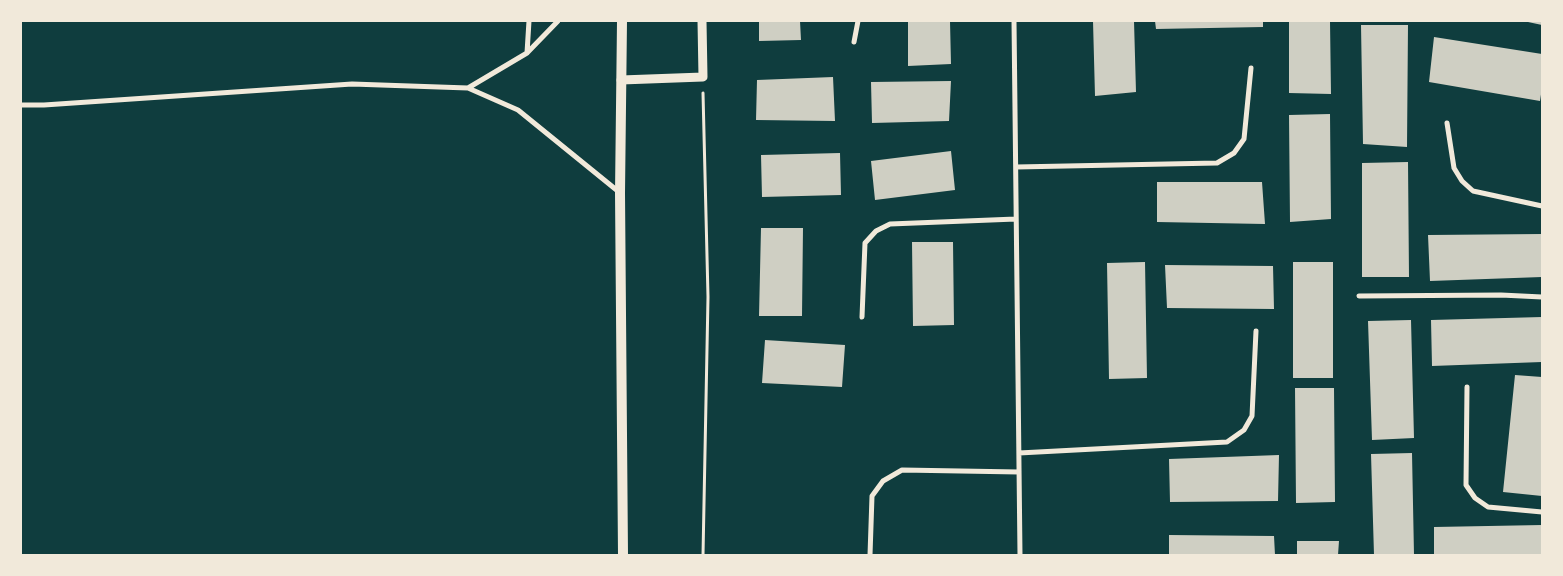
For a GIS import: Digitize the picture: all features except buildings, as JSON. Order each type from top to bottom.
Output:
[{"type":"main road","points":[[622,21],[620,193],[623,555]]},
{"type":"street","points":[[527,53],[529,21]]},
{"type":"street","points":[[468,88],[527,53],[558,21]]},
{"type":"street","points":[[621,80],[703,77],[702,21]]},
{"type":"street","points":[[854,42],[858,21]]},
{"type":"street","points":[[1014,21],[1020,555]]},
{"type":"street","points":[[1016,167],[1216,163],[1234,153],[1244,139],[1251,68]]},
{"type":"street","points":[[21,105],[352,84],[468,88],[518,110],[620,193]]},
{"type":"street","points":[[1446,123],[1454,168],[1462,181],[1473,191],[1542,206]]},
{"type":"street","points":[[862,317],[865,243],[876,231],[890,224],[1016,219]]},
{"type":"street","points":[[1359,296],[1542,296]]},
{"type":"street","points":[[1019,454],[1227,442],[1244,430],[1252,416],[1256,331]]},
{"type":"street","points":[[1467,387],[1466,485],[1475,498],[1488,507],[1542,512]]},
{"type":"street","points":[[870,555],[872,496],[883,481],[902,470],[1019,472]]},
{"type":"path","points":[[703,77],[708,297],[703,555]]}]
